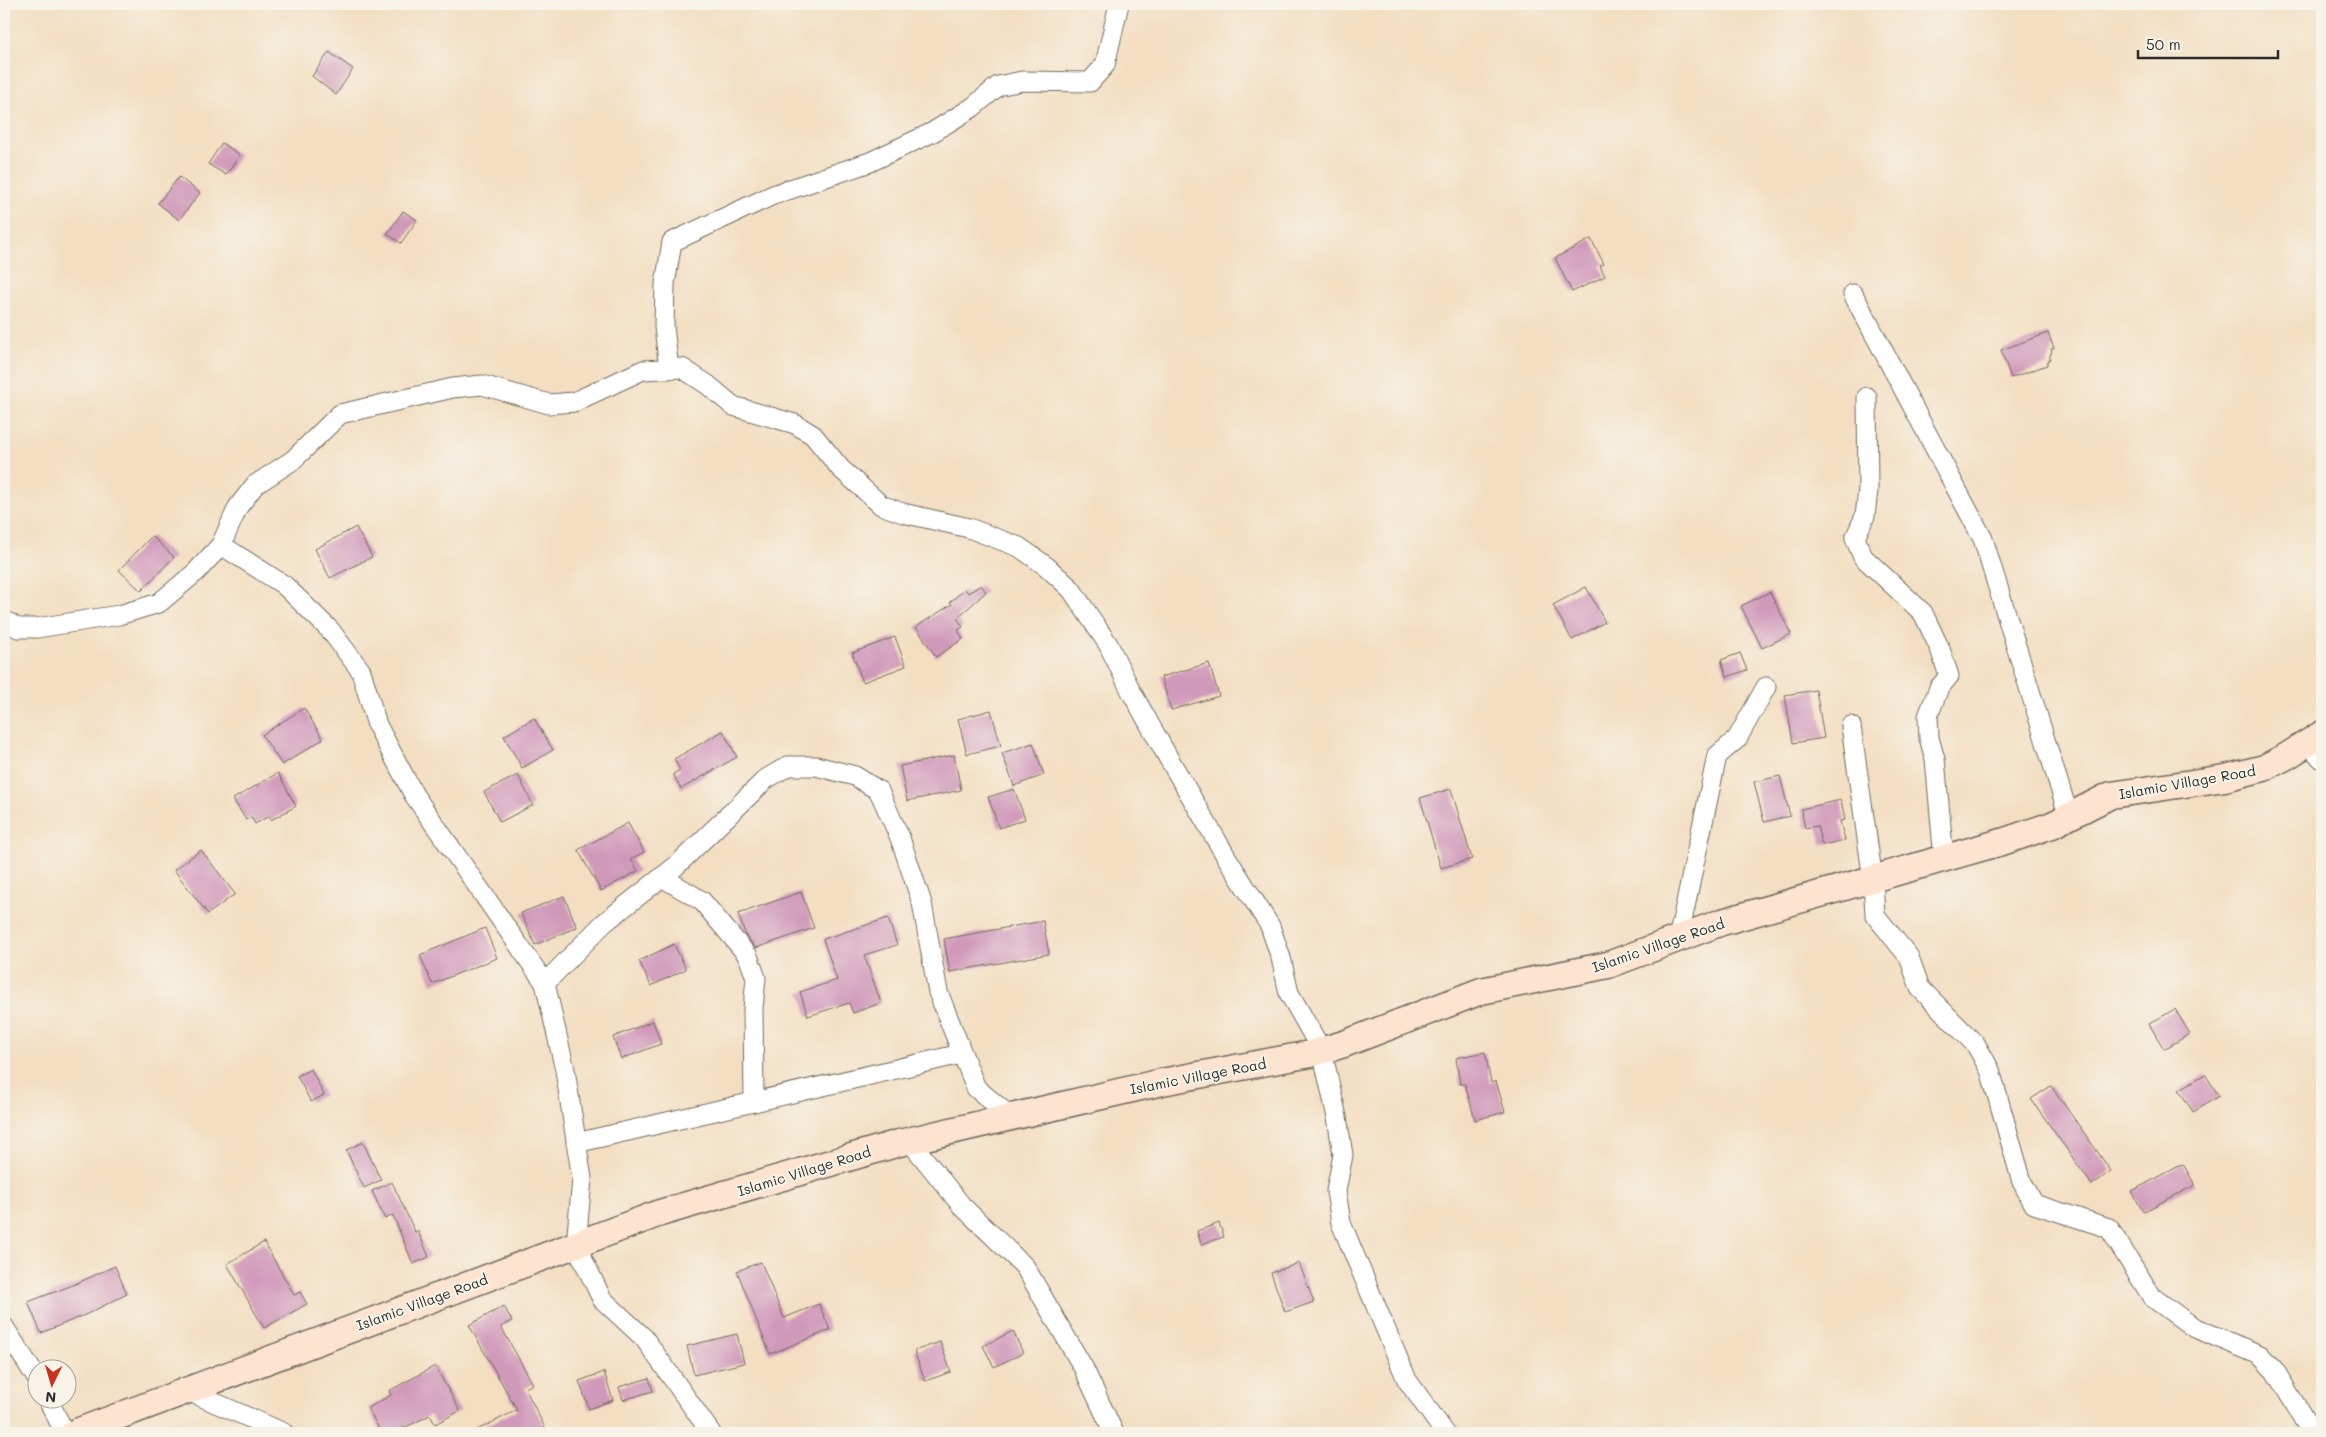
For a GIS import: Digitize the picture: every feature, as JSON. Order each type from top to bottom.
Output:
[{"type":"street","points":[[668,369],[664,327],[664,284],[672,242],[773,195],[870,162],[932,132],[973,107],[998,86],[1022,81],[1090,82],[1105,65],[1119,4]]},
{"type":"street","points":[[1853,294],[1983,539],[2069,817]]},
{"type":"street","points":[[4,620],[18,628],[37,628],[119,616],[159,602],[196,572],[221,545],[238,507],[255,485],[293,460],[340,414],[454,388],[482,386],[549,404],[574,402],[643,370],[682,368],[708,385],[733,406],[795,424],[813,435],[840,468],[881,505],[903,513],[970,528],[1019,547],[1046,566],[1071,589],[1108,644],[1132,693],[1169,759],[1227,858],[1270,926],[1282,958],[1289,994],[1322,1051],[1337,1117],[1343,1155],[1336,1190],[1341,1223],[1407,1380],[1445,1433]]},
{"type":"street","points":[[1866,397],[1868,490],[1864,516],[1855,538],[1863,556],[1923,614],[1940,649],[1949,676],[1939,688],[1928,716],[1929,738],[1935,759],[1944,860]]},
{"type":"street","points":[[221,545],[284,585],[330,630],[361,671],[377,725],[414,795],[545,983],[565,1070],[582,1179],[576,1245],[602,1299],[644,1338],[711,1433]]},
{"type":"street","points":[[1678,940],[1717,756],[1737,739],[1766,687]]},
{"type":"street","points":[[1851,726],[1873,880],[1875,915],[1910,957],[1920,988],[1976,1045],[1990,1070],[2022,1182],[2034,1204],[2109,1228],[2152,1297],[2192,1327],[2260,1355],[2275,1371],[2307,1424],[2322,1430]]},
{"type":"street","name":"Islamic Village Road","points":[[74,1433],[660,1214],[909,1140],[1162,1082],[1322,1051],[1481,991],[1608,965],[1722,922],[1944,860],[2029,833],[2069,817],[2111,795],[2225,778],[2264,768],[2318,745]]},
{"type":"street","points":[[545,983],[604,923],[676,866],[766,779],[788,766],[816,766],[855,776],[879,791],[900,838],[922,902],[938,992],[976,1088],[1011,1117]]},
{"type":"street","points":[[662,877],[702,901],[748,956],[756,978],[753,1008],[754,1102]]},
{"type":"street","points":[[576,1143],[961,1054]]},
{"type":"street","points":[[909,1140],[962,1206],[1025,1266],[1083,1367],[1114,1433]]},
{"type":"street","points":[[4,1327],[28,1364]]},
{"type":"street","points":[[186,1390],[284,1433]]},
{"type":"street","points":[[53,1410],[66,1433]]},
{"type":"building","points":[[329,52],[353,69],[336,95],[312,76]]},
{"type":"building","points":[[222,143],[240,155],[226,175],[208,164]]},
{"type":"building","points":[[179,177],[200,193],[179,220],[158,203]]},
{"type":"building","points":[[403,211],[417,220],[401,243],[387,234]]},
{"type":"building","points":[[1591,239],[1604,264],[1600,266],[1605,276],[1572,292],[1555,258]]},
{"type":"building","points":[[2048,333],[2054,348],[2051,349],[2052,353],[2047,361],[2047,365],[2011,378],[2001,350]]},
{"type":"building","points":[[356,527],[372,557],[330,578],[315,549]]},
{"type":"building","points":[[152,536],[174,557],[141,591],[119,570]]},
{"type":"building","points":[[981,585],[986,592],[957,618],[963,627],[958,630],[963,639],[936,657],[916,627],[952,604],[950,602],[965,589],[968,593]]},
{"type":"building","points":[[1586,587],[1605,622],[1572,640],[1553,605]]},
{"type":"building","points":[[1770,592],[1791,634],[1762,648],[1741,606]]},
{"type":"building","points":[[895,637],[906,666],[863,682],[852,653]]},
{"type":"building","points":[[1740,653],[1747,670],[1727,677],[1721,660]]},
{"type":"building","points":[[1209,663],[1219,696],[1171,710],[1161,677]]},
{"type":"building","points":[[1816,690],[1824,738],[1793,743],[1785,695]]},
{"type":"building","points":[[304,708],[323,739],[282,765],[262,735]]},
{"type":"building","points":[[991,710],[1001,746],[967,754],[958,719]]},
{"type":"building","points":[[534,718],[553,750],[522,768],[504,736]]},
{"type":"building","points":[[723,731],[737,757],[681,789],[673,774],[680,770],[674,759]]},
{"type":"building","points":[[1033,743],[1044,775],[1014,786],[1002,753]]},
{"type":"building","points":[[954,755],[961,790],[907,801],[900,766]]},
{"type":"building","points":[[278,773],[296,806],[271,820],[269,816],[255,824],[251,817],[246,820],[233,799]]},
{"type":"building","points":[[518,775],[533,805],[500,822],[484,792]]},
{"type":"building","points":[[1780,776],[1790,816],[1764,822],[1754,782]]},
{"type":"building","points":[[1014,789],[1025,819],[999,828],[988,797]]},
{"type":"building","points":[[1451,789],[1472,859],[1441,868],[1420,798]]},
{"type":"building","points":[[1841,800],[1845,820],[1840,821],[1845,840],[1822,845],[1817,826],[1805,828],[1801,809]]},
{"type":"building","points":[[628,823],[644,852],[631,859],[638,871],[601,891],[578,850]]},
{"type":"building","points":[[201,850],[235,894],[208,914],[174,870]]},
{"type":"building","points":[[801,892],[814,928],[756,948],[746,936],[738,914]]},
{"type":"building","points":[[564,896],[577,927],[535,945],[521,913]]},
{"type":"building","points":[[888,918],[897,945],[864,955],[881,1003],[853,1013],[849,1003],[808,1016],[800,992],[837,980],[823,939]]},
{"type":"building","points":[[1043,921],[1049,954],[950,972],[944,939]]},
{"type":"building","points":[[485,928],[497,958],[432,984],[420,955]]},
{"type":"building","points":[[674,944],[686,969],[651,986],[639,961]]},
{"type":"building","points":[[2175,1009],[2190,1034],[2164,1049],[2149,1024]]},
{"type":"building","points":[[653,1021],[661,1044],[621,1059],[613,1037]]},
{"type":"building","points":[[1485,1052],[1491,1083],[1496,1081],[1505,1112],[1475,1120],[1465,1084],[1460,1084],[1456,1058]]},
{"type":"building","points":[[311,1069],[324,1095],[311,1102],[297,1076]]},
{"type":"building","points":[[2205,1074],[2219,1096],[2193,1112],[2179,1090]]},
{"type":"building","points":[[2051,1086],[2111,1171],[2092,1185],[2031,1099]]},
{"type":"building","points":[[363,1142],[381,1180],[364,1188],[346,1150]]},
{"type":"building","points":[[2183,1164],[2195,1185],[2143,1212],[2132,1191]]},
{"type":"building","points":[[392,1182],[415,1232],[418,1231],[429,1257],[413,1264],[393,1215],[385,1219],[372,1191]]},
{"type":"building","points":[[1219,1223],[1224,1237],[1201,1244],[1197,1231]]},
{"type":"building","points":[[264,1242],[294,1295],[300,1292],[307,1304],[264,1328],[227,1264]]},
{"type":"building","points":[[761,1262],[784,1318],[819,1304],[830,1330],[770,1354],[737,1271]]},
{"type":"building","points":[[1299,1263],[1314,1302],[1285,1312],[1271,1273]]},
{"type":"building","points":[[115,1266],[127,1294],[85,1315],[41,1333],[28,1302]]},
{"type":"building","points":[[504,1306],[512,1321],[501,1327],[533,1384],[525,1388],[545,1428],[534,1433],[471,1433],[517,1410],[469,1325]]},
{"type":"building","points":[[1013,1331],[1023,1353],[994,1367],[983,1346]]},
{"type":"building","points":[[737,1334],[744,1363],[694,1375],[687,1346]]},
{"type":"building","points":[[940,1342],[951,1372],[925,1381],[914,1351]]},
{"type":"building","points":[[435,1366],[460,1411],[435,1424],[430,1415],[394,1433],[381,1433],[368,1408],[391,1395],[389,1391]]},
{"type":"building","points":[[604,1372],[613,1400],[589,1409],[579,1381]]},
{"type":"building","points":[[649,1378],[653,1391],[623,1400],[619,1387]]}]
